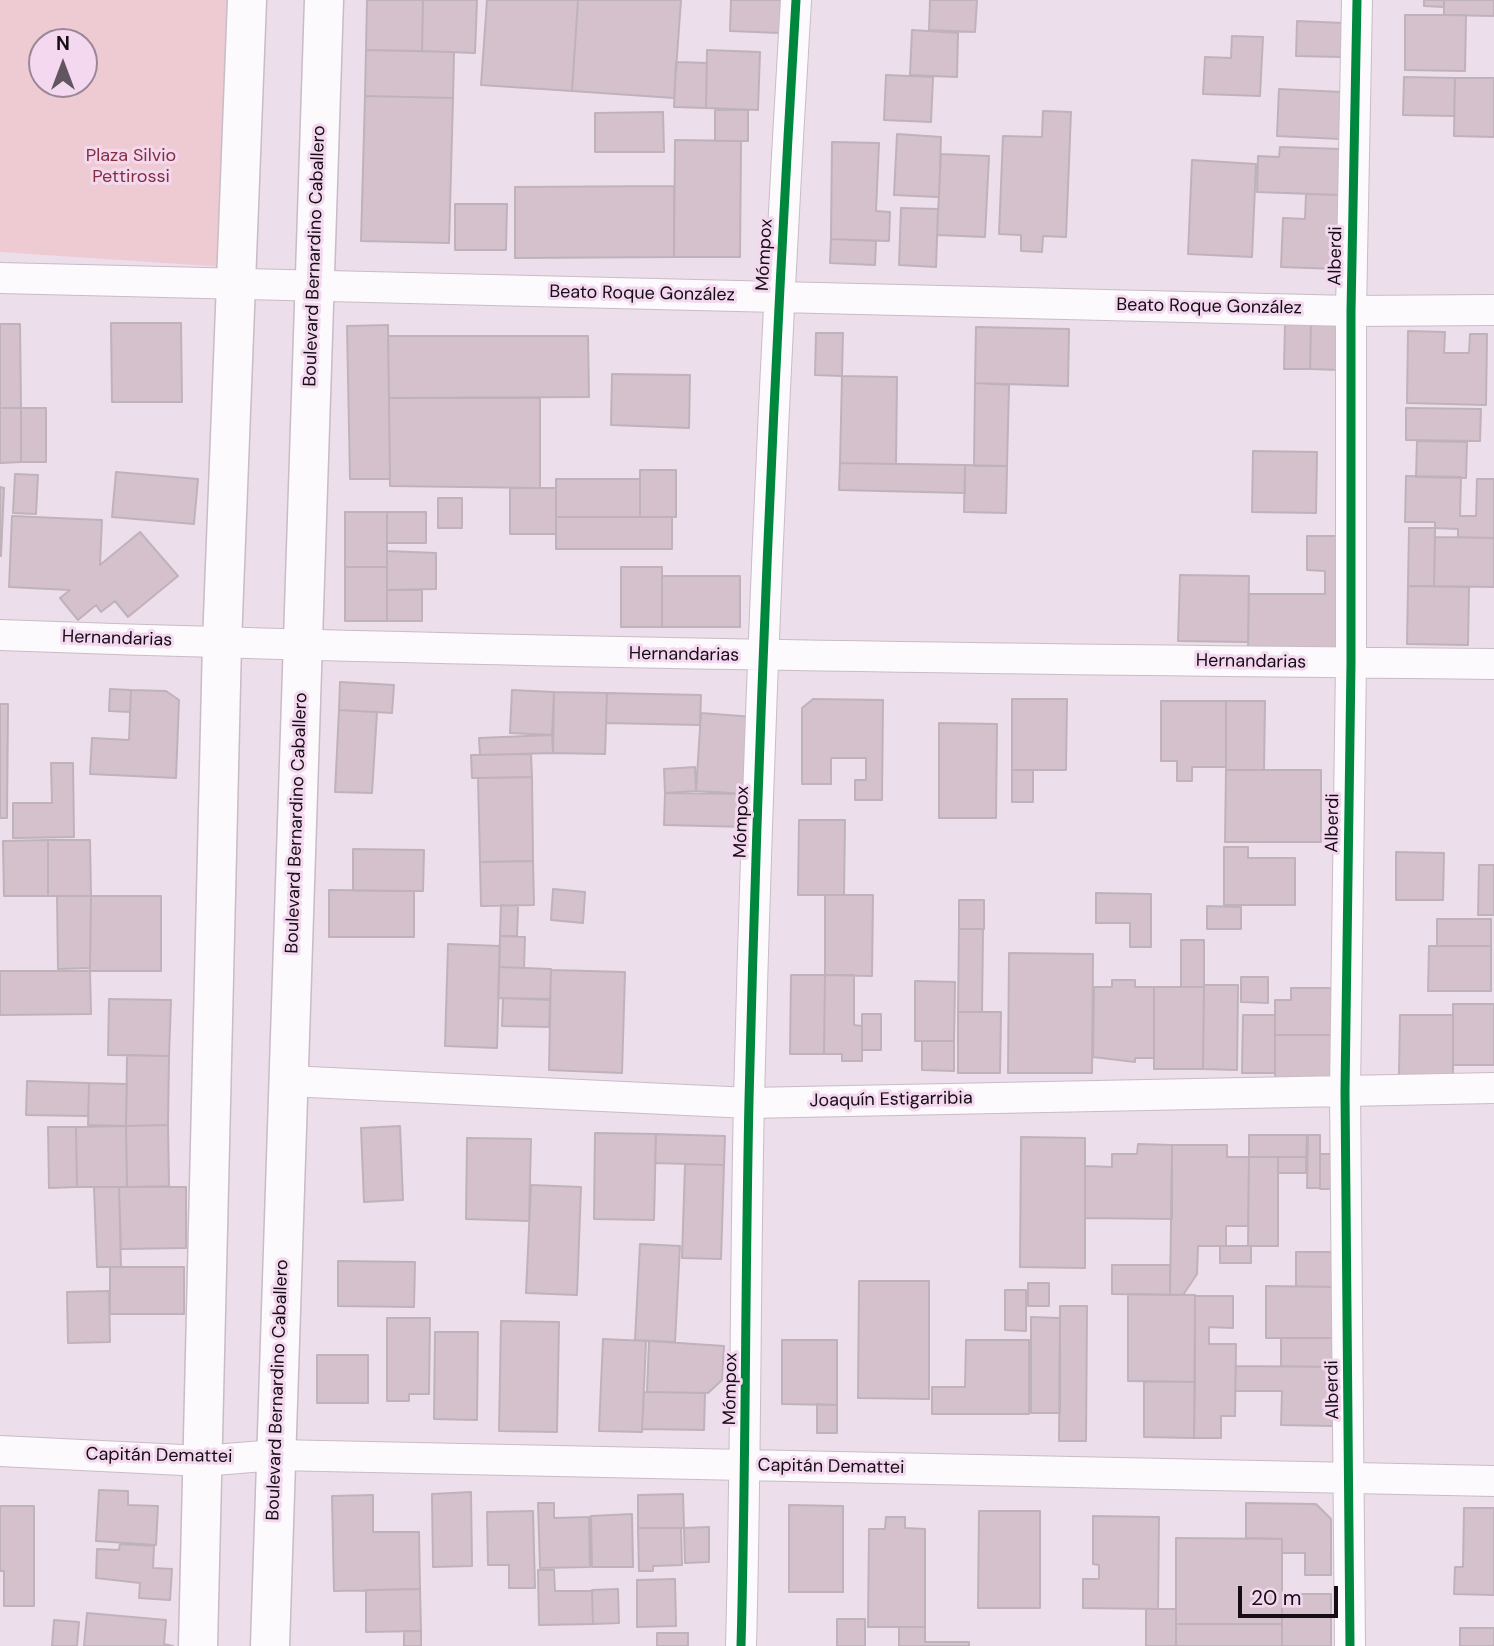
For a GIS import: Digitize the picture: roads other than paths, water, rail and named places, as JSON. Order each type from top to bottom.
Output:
[{"type":"main road","points":[[198,1646],[222,643],[247,0]]},
{"type":"main road","name":"Boulevard Bernardino Caballero","points":[[270,1646],[324,0]]},
{"type":"street","name":"Mómpox","points":[[741,1646],[746,1465],[749,1103],[762,657],[778,298],[796,0]]},
{"type":"street","name":"Alberdi","points":[[1350,1646],[1345,1091],[1351,663],[1351,311],[1357,0]]},
{"type":"street","name":"Beato Roque González","points":[[0,278],[1351,311],[1494,310]]},
{"type":"street","name":"Hernandarias","points":[[0,635],[303,646],[762,657],[1494,664]]},
{"type":"street","name":"Joaquín Estigarribia","points":[[288,1082],[749,1103],[1494,1088]]},
{"type":"street","name":"Capitán Demattei","points":[[0,1451],[202,1461],[276,1455],[1494,1481]]},
{"type":"park label","name":"Plaza Silvio Pettirossi","points":[[131,166]]}]
